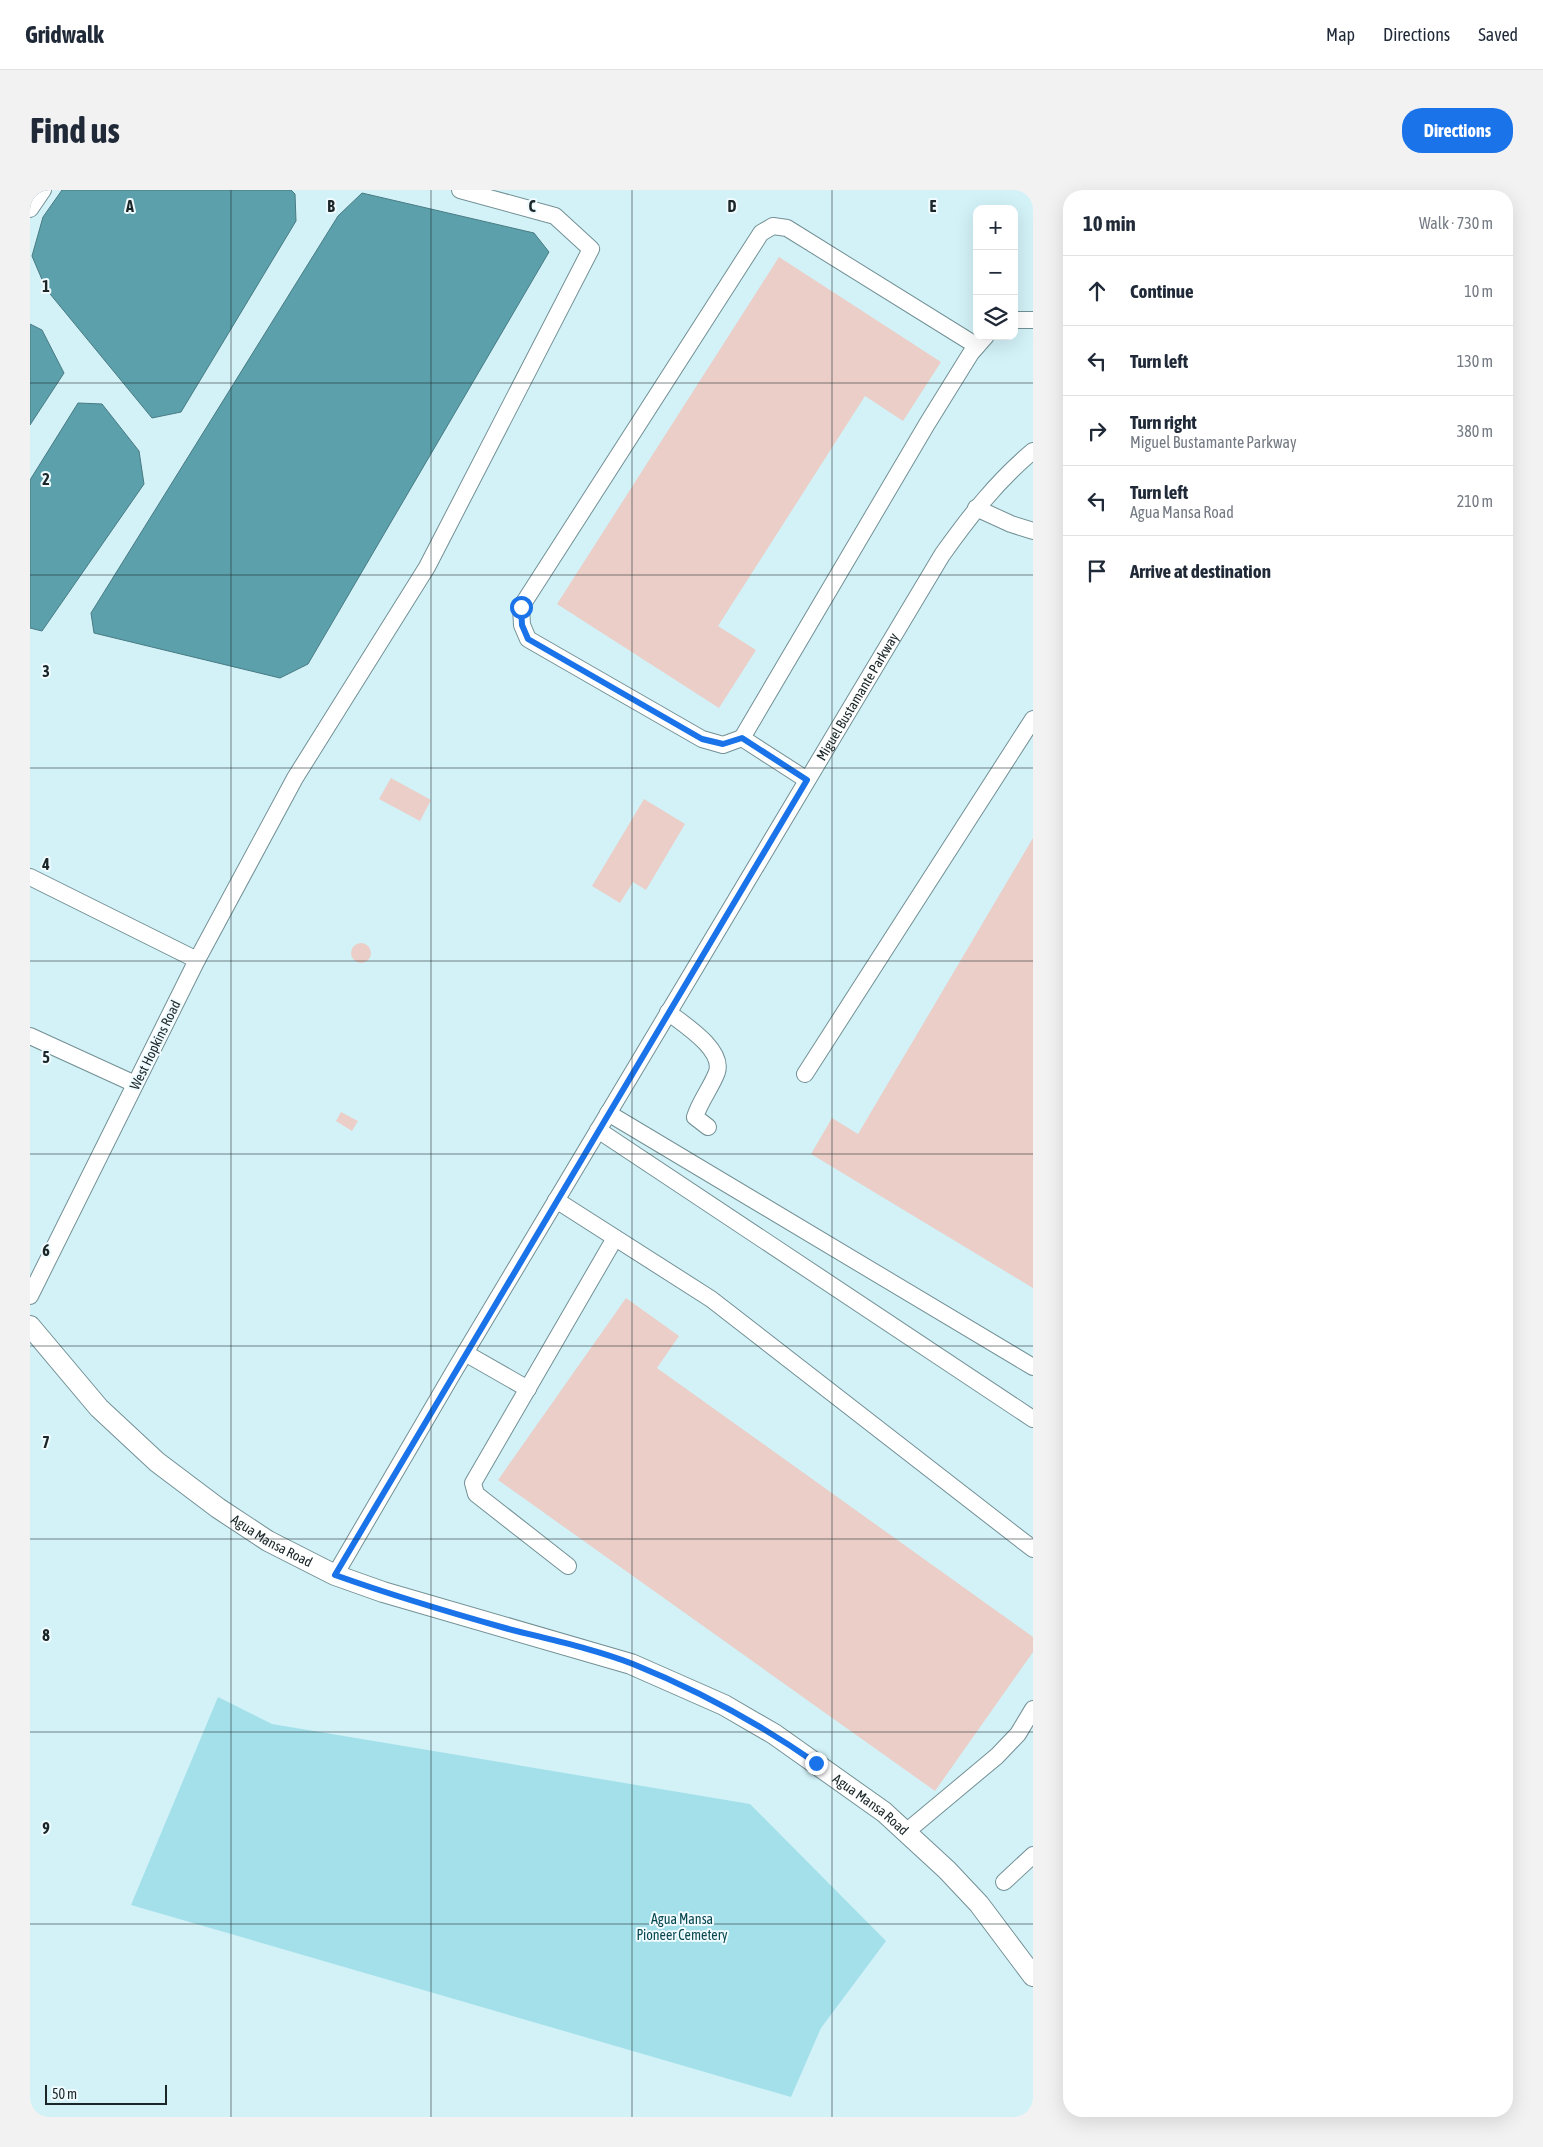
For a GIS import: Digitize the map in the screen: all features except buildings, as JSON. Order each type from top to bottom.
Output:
[{"type":"main road","name":"Agua Mansa Road","points":[[30,1326],[99,1408],[157,1462],[218,1508],[251,1530],[335,1575],[446,1611],[631,1664],[724,1705],[774,1734],[884,1812],[947,1870],[979,1904],[1033,1976]]},
{"type":"street","points":[[30,209],[43,190]]},
{"type":"street","name":"West Hopkins Road","points":[[30,1296],[197,960],[295,778],[428,567],[590,249],[555,216],[460,190]]},
{"type":"street","points":[[773,226],[787,228],[981,341],[927,424],[742,738],[723,744],[702,739],[528,639],[522,625],[521,607],[761,233],[773,226]]},
{"type":"street","points":[[1018,320],[1033,320]]},
{"type":"street","name":"Miguel Bustamante Parkway","points":[[335,1575],[556,1200],[942,555],[976,508],[1014,466],[1033,451]]},
{"type":"street","points":[[976,508],[1010,524],[1033,532]]},
{"type":"street","points":[[805,1074],[1033,718]]},
{"type":"street","points":[[742,738],[807,780]]},
{"type":"street","points":[[30,877],[197,960]]},
{"type":"street","points":[[668,1012],[704,1041],[716,1057],[718,1070],[699,1105],[695,1117],[708,1126]]},
{"type":"street","points":[[30,1036],[135,1084]]},
{"type":"street","points":[[608,1113],[1033,1368]]},
{"type":"street","points":[[598,1130],[1033,1419]]},
{"type":"street","points":[[556,1200],[711,1299],[1033,1549]]},
{"type":"street","points":[[568,1566],[476,1494],[473,1490],[473,1483],[615,1238]]},
{"type":"street","points":[[465,1353],[528,1389]]},
{"type":"street","points":[[906,1832],[998,1756],[1018,1734],[1033,1709]]},
{"type":"street","points":[[1004,1882],[1033,1855]]},
{"type":"green space","name":"Agua Mansa Pioneer Cemetery","points":[[218,1697],[272,1724],[750,1804],[886,1941],[821,2028],[791,2097],[131,1905]]},
{"type":"shaded area","points":[[62,190],[291,190],[295,194],[296,221],[181,412],[152,418],[46,289],[32,256],[43,217]]},
{"type":"shaded area","points":[[362,193],[534,233],[549,252],[308,664],[280,678],[94,633],[91,613],[338,216]]},
{"type":"shaded area","points":[[30,324],[42,330],[64,373],[30,425]]},
{"type":"shaded area","points":[[78,403],[102,404],[139,451],[144,484],[42,631],[30,628],[30,480]]},
{"type":"route","points":[[521,607],[522,625],[528,639],[702,739],[723,744],[742,738],[807,780],[453,1373],[335,1575],[463,1616],[631,1664],[724,1705],[774,1734],[816,1763]]}]
